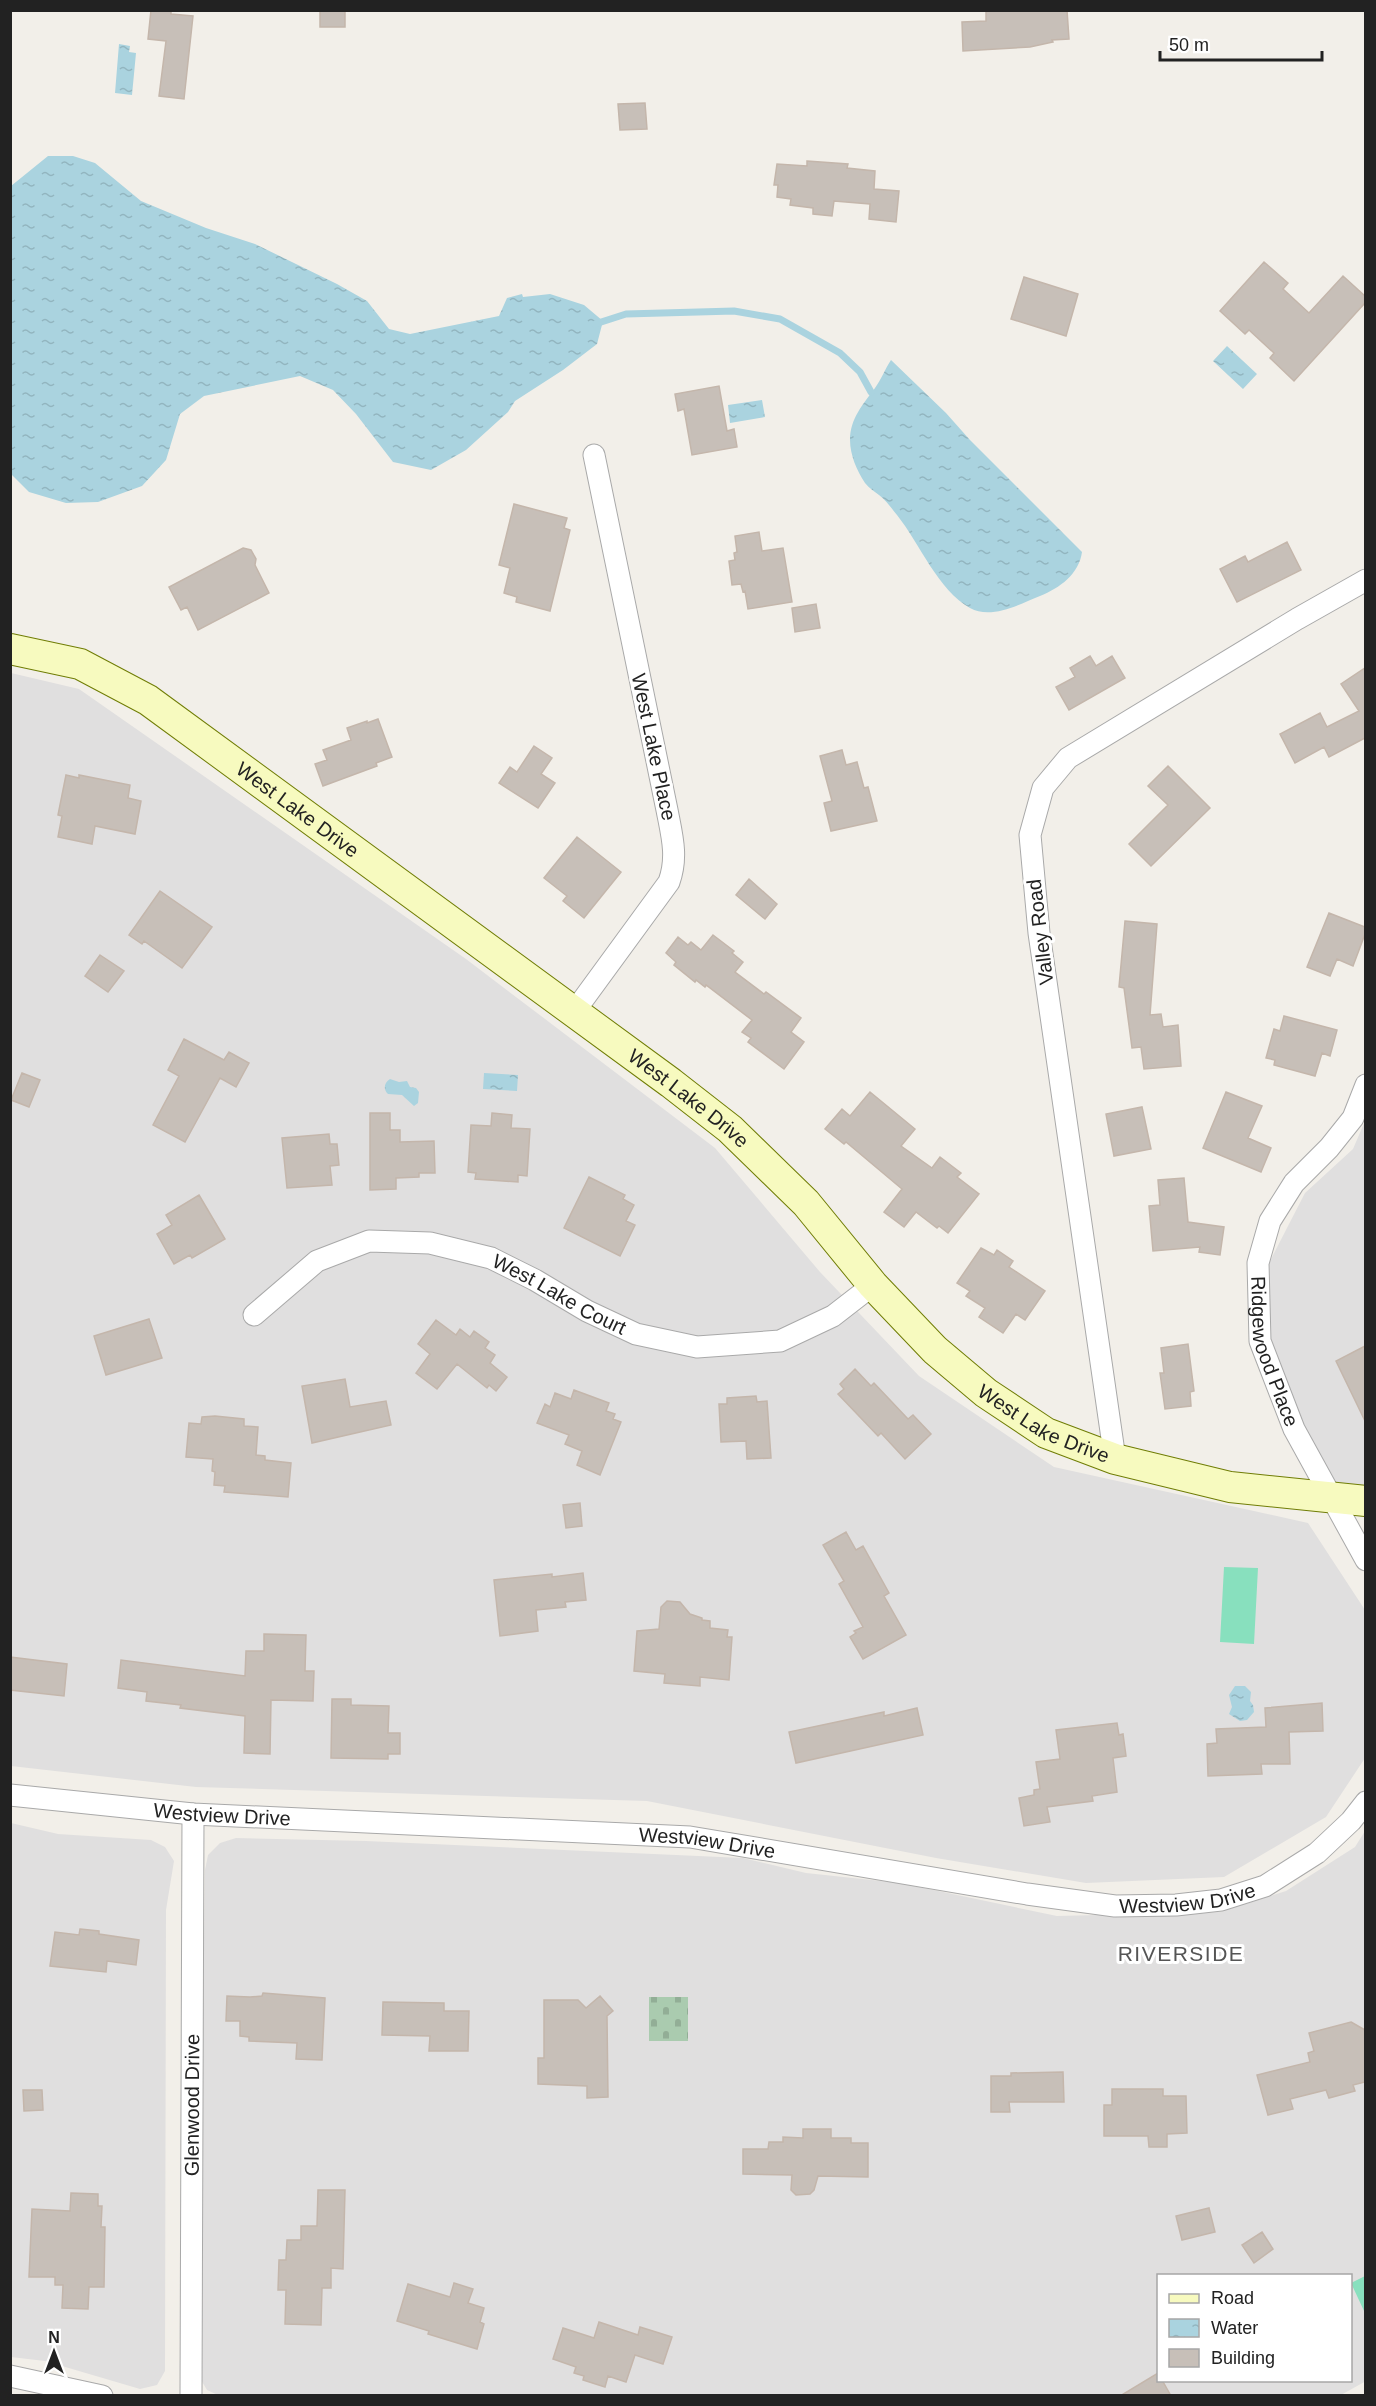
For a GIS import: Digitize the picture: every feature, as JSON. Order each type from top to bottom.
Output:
[{"type":"main road","name":"West Lake Drive","points":[[10,649],[80,664],[148,700],[730,1129],[806,1203],[873,1285],[935,1350],[986,1393],[1046,1433],[1115,1459],[1230,1487],[1365,1501]]},
{"type":"street","name":"West Lake Place","points":[[574,1012],[669,882],[675,866],[675,849],[668,810],[594,455]]},
{"type":"street","name":"Valley Road","points":[[1115,1459],[1039,933],[1030,835],[1044,788],[1068,758],[1365,580]]},
{"type":"street","name":"Ridgewood Place","points":[[1365,1085],[1353,1118],[1329,1148],[1294,1183],[1270,1221],[1258,1263],[1260,1341],[1294,1429],[1365,1560]]},
{"type":"street","name":"West Lake Court","points":[[254,1315],[317,1261],[369,1241],[430,1243],[491,1258],[636,1335],[698,1347],[780,1341],[833,1316],[873,1285]]},
{"type":"street","name":"Westview Drive","points":[[10,1795],[193,1815],[690,1837],[1027,1894],[1115,1906],[1176,1905],[1221,1900],[1265,1886],[1317,1853],[1351,1821],[1365,1802]]},
{"type":"street","name":"Glenwood Drive","points":[[191,2396],[193,1815]]},
{"type":"street","points":[[10,2376],[102,2396]]},
{"type":"shaded area","points":[[11,673],[79,689],[466,959],[715,1148],[820,1272],[919,1376],[1054,1467],[1308,1523],[1365,1610],[1365,1758],[1326,1817],[1224,1877],[1086,1883],[936,1858],[647,1801],[196,1787],[11,1766]]},
{"type":"shaded area","points":[[1365,1121],[1365,1488],[1322,1488],[1270,1339],[1268,1265],[1305,1193],[1353,1149]]},
{"type":"shaded area","points":[[11,1823],[58,1834],[151,1840],[165,1847],[174,1861],[166,1910],[165,2371],[157,2385],[140,2389],[45,2361],[11,2357]]},
{"type":"shaded area","points":[[1365,1831],[1366,2381],[1341,2395],[220,2396],[207,2390],[198,2375],[205,1870],[208,1855],[220,1843],[236,1838],[366,1841],[743,1858],[806,1873],[900,1883],[1057,1916],[1220,1912],[1286,1891],[1355,1847]]},
{"type":"green space","points":[[1224,1567],[1258,1568],[1254,1644],[1220,1642]]},
{"type":"green space","points":[[649,1997],[688,1997],[688,2041],[649,2041]]},
{"type":"green space","points":[[1365,2276],[1365,2313],[1352,2285],[1352,2282]]},
{"type":"water","points":[[119,44],[130,46],[129,52],[136,53],[132,95],[115,93]]},
{"type":"water","points":[[48,156],[73,156],[95,163],[141,201],[206,228],[255,244],[337,284],[367,301],[389,329],[410,334],[499,316],[507,298],[522,294],[523,297],[550,294],[584,305],[603,321],[597,344],[563,370],[515,401],[508,412],[466,450],[431,470],[393,462],[356,414],[333,390],[300,376],[204,396],[180,414],[166,460],[142,486],[98,502],[66,503],[29,492],[11,474],[11,186]]},
{"type":"water","points":[[1227,346],[1257,374],[1243,389],[1213,361]]},
{"type":"water","points":[[891,360],[1082,552],[1077,567],[1061,584],[1047,593],[1005,610],[987,612],[970,608],[948,590],[897,515],[884,499],[865,483],[850,446],[852,425]]},
{"type":"water","points":[[762,400],[765,417],[730,423],[728,405]]},
{"type":"water","points":[[484,1073],[518,1075],[517,1091],[483,1089]]},
{"type":"water","points":[[390,1079],[399,1082],[407,1081],[410,1087],[416,1088],[419,1092],[418,1103],[414,1106],[402,1095],[388,1094],[385,1086]]},
{"type":"water","points":[[1235,1686],[1245,1686],[1251,1692],[1250,1701],[1254,1712],[1247,1720],[1240,1721],[1229,1714],[1232,1707],[1229,1695]]},
{"type":"building","points":[[151,10],[171,10],[171,14],[193,16],[184,99],[159,96],[166,41],[148,39]]},
{"type":"building","points":[[320,10],[345,10],[345,27],[320,27]]},
{"type":"building","points":[[986,10],[1067,10],[1069,39],[1052,40],[1053,42],[1030,47],[963,51],[962,22],[986,21]]},
{"type":"building","points":[[645,103],[647,129],[620,130],[618,104]]},
{"type":"building","points":[[807,161],[848,164],[847,168],[875,171],[874,189],[899,191],[896,222],[869,219],[870,204],[834,201],[832,216],[813,214],[813,208],[790,205],[791,199],[777,197],[778,185],[774,185],[777,164],[807,166]]},
{"type":"building","points":[[1264,262],[1288,283],[1283,289],[1309,313],[1343,276],[1365,296],[1365,303],[1294,381],[1270,358],[1274,353],[1249,330],[1245,334],[1220,311]]},
{"type":"building","points":[[1024,277],[1078,294],[1066,336],[1011,319]]},
{"type":"building","points":[[719,386],[727,431],[734,429],[737,447],[692,455],[684,409],[678,411],[675,394]]},
{"type":"building","points":[[514,504],[567,518],[564,528],[570,530],[550,611],[516,602],[517,597],[504,593],[510,568],[499,565]]},
{"type":"building","points":[[759,532],[762,551],[783,548],[792,602],[748,609],[745,591],[743,592],[741,584],[732,585],[729,561],[735,560],[734,553],[737,552],[735,536]]},
{"type":"building","points":[[1287,542],[1301,570],[1237,602],[1220,569],[1245,556],[1248,562]]},
{"type":"building","points":[[243,548],[251,550],[256,559],[255,565],[269,593],[198,630],[187,607],[181,610],[169,587]]},
{"type":"building","points":[[816,604],[820,628],[795,632],[792,608]]},
{"type":"building","points":[[1090,656],[1096,666],[1112,656],[1125,678],[1069,710],[1056,687],[1075,677],[1070,668]]},
{"type":"building","points":[[1365,668],[1365,738],[1329,757],[1324,747],[1295,763],[1280,734],[1320,713],[1327,727],[1359,711],[1341,684]]},
{"type":"building","points":[[378,719],[392,757],[376,763],[377,766],[323,786],[315,764],[327,760],[323,750],[351,740],[347,728]]},
{"type":"building","points":[[534,746],[552,758],[541,774],[555,783],[538,808],[499,783],[510,767],[517,772]]},
{"type":"building","points":[[842,750],[846,765],[857,762],[864,788],[868,787],[877,821],[831,831],[824,803],[832,801],[820,756]]},
{"type":"building","points":[[1168,766],[1210,808],[1151,866],[1129,844],[1168,805],[1148,786]]},
{"type":"building","points":[[66,775],[79,778],[79,775],[130,785],[128,798],[141,801],[135,834],[95,826],[92,844],[58,837],[62,816],[58,815]]},
{"type":"building","points":[[577,837],[621,872],[584,918],[563,901],[567,896],[544,878]]},
{"type":"building","points":[[749,879],[777,904],[765,919],[736,895]]},
{"type":"building","points":[[160,891],[212,927],[182,968],[144,941],[142,944],[129,935]]},
{"type":"building","points":[[1329,913],[1365,927],[1365,934],[1353,966],[1337,959],[1330,976],[1307,967]]},
{"type":"building","points":[[1125,921],[1157,924],[1150,1015],[1161,1014],[1163,1027],[1178,1025],[1181,1066],[1144,1069],[1141,1047],[1132,1048],[1124,988],[1119,987]]},
{"type":"building","points":[[713,935],[734,951],[732,953],[743,962],[735,972],[801,1018],[791,1032],[804,1042],[784,1069],[748,1042],[751,1038],[742,1032],[752,1020],[706,985],[705,987],[696,980],[695,982],[674,965],[676,962],[666,953],[678,937],[688,945],[691,942],[701,950]]},
{"type":"building","points":[[100,955],[124,971],[108,992],[85,976]]},
{"type":"building","points":[[1284,1016],[1337,1030],[1330,1056],[1322,1053],[1315,1076],[1274,1065],[1275,1060],[1266,1058],[1274,1029],[1280,1031]]},
{"type":"building","points":[[184,1039],[224,1060],[229,1052],[249,1063],[236,1087],[220,1078],[185,1142],[153,1125],[179,1076],[168,1070]]},
{"type":"building","points":[[22,1073],[40,1080],[29,1107],[11,1100]]},
{"type":"building","points":[[870,1092],[915,1129],[901,1146],[932,1168],[940,1157],[961,1173],[957,1177],[979,1194],[948,1233],[939,1226],[937,1228],[916,1212],[904,1227],[884,1212],[902,1189],[846,1142],[844,1144],[825,1129],[842,1109],[850,1116]]},
{"type":"building","points":[[1226,1092],[1262,1106],[1248,1138],[1271,1148],[1261,1172],[1203,1148]]},
{"type":"building","points":[[1142,1107],[1151,1149],[1114,1156],[1106,1114]]},
{"type":"building","points":[[370,1113],[390,1113],[390,1130],[400,1130],[400,1142],[434,1141],[435,1173],[419,1173],[419,1177],[396,1178],[396,1189],[370,1190]]},
{"type":"building","points":[[492,1113],[512,1115],[511,1128],[530,1129],[527,1176],[518,1175],[518,1182],[475,1179],[476,1173],[468,1172],[471,1125],[491,1126]]},
{"type":"building","points":[[329,1134],[330,1144],[337,1144],[339,1165],[330,1166],[332,1185],[287,1188],[282,1138]]},
{"type":"building","points":[[589,1177],[625,1195],[623,1199],[634,1205],[626,1221],[635,1225],[620,1256],[564,1228]]},
{"type":"building","points":[[1184,1178],[1188,1222],[1224,1227],[1220,1255],[1199,1252],[1200,1247],[1153,1251],[1149,1206],[1160,1205],[1158,1180]]},
{"type":"building","points":[[199,1195],[225,1239],[192,1258],[190,1255],[174,1264],[157,1234],[172,1225],[166,1215]]},
{"type":"building","points":[[981,1248],[994,1255],[997,1250],[1013,1261],[1009,1267],[1045,1291],[1025,1320],[1016,1314],[1003,1333],[979,1317],[985,1308],[966,1296],[970,1291],[957,1283]]},
{"type":"building","points":[[149,1319],[162,1358],[106,1375],[94,1336]]},
{"type":"building","points":[[436,1320],[456,1335],[460,1329],[470,1337],[474,1331],[489,1342],[485,1348],[495,1355],[490,1363],[507,1377],[496,1391],[489,1385],[487,1388],[457,1364],[437,1389],[416,1373],[430,1354],[418,1344]]},
{"type":"building","points":[[1188,1344],[1194,1391],[1190,1392],[1191,1406],[1165,1409],[1160,1373],[1164,1373],[1161,1348]]},
{"type":"building","points":[[1365,1346],[1365,1421],[1336,1361]]},
{"type":"building","points":[[855,1369],[871,1386],[874,1383],[908,1419],[913,1415],[931,1434],[905,1459],[881,1433],[878,1436],[838,1394],[844,1389],[840,1384]]},
{"type":"building","points":[[345,1379],[350,1407],[386,1401],[391,1425],[312,1443],[302,1386]]},
{"type":"building","points":[[574,1390],[609,1403],[606,1411],[615,1414],[613,1419],[621,1422],[600,1475],[577,1465],[582,1451],[565,1444],[569,1435],[537,1423],[545,1404],[550,1407],[555,1393],[571,1399]]},
{"type":"building","points":[[756,1396],[757,1402],[767,1401],[771,1458],[747,1459],[746,1441],[721,1442],[719,1404],[727,1404],[727,1398]]},
{"type":"building","points":[[202,1417],[244,1419],[244,1426],[258,1427],[256,1455],[265,1456],[265,1460],[291,1463],[288,1497],[224,1492],[225,1486],[214,1485],[213,1459],[186,1457],[189,1423],[201,1424]]},
{"type":"building","points":[[580,1503],[582,1526],[566,1528],[563,1505]]},
{"type":"building","points":[[846,1532],[856,1550],[863,1546],[889,1593],[884,1596],[906,1635],[863,1659],[850,1637],[856,1633],[854,1631],[863,1627],[839,1584],[844,1581],[823,1545]]},
{"type":"building","points":[[583,1573],[586,1600],[565,1602],[566,1607],[536,1610],[538,1631],[500,1636],[494,1580]]},
{"type":"building","points":[[667,1601],[680,1602],[690,1614],[710,1621],[710,1628],[728,1630],[727,1637],[732,1637],[729,1680],[700,1677],[700,1686],[664,1683],[665,1674],[634,1671],[637,1631],[659,1629],[661,1607]]},
{"type":"building","points":[[264,1634],[306,1635],[305,1671],[314,1671],[313,1701],[271,1700],[270,1754],[244,1753],[245,1716],[180,1708],[181,1705],[146,1701],[147,1692],[118,1688],[121,1660],[245,1676],[246,1651],[264,1651]]},
{"type":"building","points":[[10,1657],[67,1664],[64,1696],[10,1690]]},
{"type":"building","points":[[332,1699],[351,1699],[351,1705],[389,1706],[388,1733],[400,1733],[400,1754],[388,1754],[388,1759],[331,1758]]},
{"type":"building","points":[[1322,1703],[1323,1731],[1289,1732],[1290,1764],[1261,1764],[1262,1774],[1208,1776],[1207,1744],[1217,1743],[1216,1729],[1266,1727],[1265,1708]]},
{"type":"building","points":[[917,1708],[923,1735],[796,1763],[789,1732],[884,1712],[884,1716]]},
{"type":"building","points":[[1117,1723],[1119,1735],[1123,1734],[1126,1756],[1113,1758],[1117,1792],[1092,1796],[1093,1801],[1047,1807],[1050,1822],[1024,1826],[1019,1798],[1034,1795],[1034,1790],[1040,1789],[1036,1762],[1060,1759],[1056,1730]]},
{"type":"building","points":[[80,1929],[139,1940],[136,1965],[107,1961],[106,1972],[50,1966],[55,1932],[79,1935]]},
{"type":"building","points":[[263,1993],[325,1998],[322,2060],[296,2059],[297,2043],[249,2041],[249,2037],[240,2036],[240,2021],[226,2021],[227,1996],[262,1996]]},
{"type":"building","points":[[600,1996],[613,2011],[607,2016],[608,2097],[587,2098],[587,2086],[538,2084],[538,2058],[544,2058],[544,2000],[578,2000],[586,2008]]},
{"type":"building","points":[[383,2002],[444,2003],[444,2011],[469,2011],[468,2051],[429,2051],[430,2036],[382,2035]]},
{"type":"building","points":[[1351,2022],[1365,2030],[1365,2082],[1353,2085],[1355,2091],[1329,2098],[1326,2090],[1290,2099],[1293,2109],[1268,2115],[1257,2075],[1310,2062],[1308,2053],[1314,2051],[1309,2033]]},
{"type":"building","points":[[1063,2072],[1064,2102],[1009,2102],[1010,2112],[991,2112],[991,2076],[1011,2076],[1011,2073]]},
{"type":"building","points":[[1112,2089],[1163,2089],[1163,2096],[1186,2096],[1187,2133],[1167,2134],[1167,2147],[1149,2147],[1148,2136],[1104,2136],[1104,2105],[1112,2105]]},
{"type":"building","points":[[23,2090],[42,2090],[43,2110],[24,2111]]},
{"type":"building","points":[[803,2129],[831,2129],[831,2138],[851,2138],[851,2143],[868,2143],[868,2177],[818,2176],[814,2190],[810,2194],[796,2195],[791,2190],[792,2175],[743,2174],[743,2149],[768,2149],[769,2142],[783,2142],[783,2137],[803,2138]]},
{"type":"building","points":[[318,2190],[345,2190],[343,2269],[331,2268],[331,2288],[322,2288],[321,2325],[285,2324],[286,2290],[278,2290],[279,2260],[286,2260],[287,2240],[301,2240],[301,2226],[317,2226]]},
{"type":"building","points":[[71,2193],[98,2194],[98,2206],[102,2206],[101,2227],[105,2227],[104,2287],[89,2287],[88,2309],[62,2308],[63,2285],[55,2285],[55,2277],[29,2277],[32,2209],[70,2211]]},
{"type":"building","points":[[1209,2208],[1215,2232],[1182,2240],[1176,2216]]},
{"type":"building","points":[[1262,2232],[1273,2249],[1254,2263],[1242,2245]]},
{"type":"building","points":[[454,2283],[473,2289],[468,2303],[484,2308],[480,2322],[484,2324],[477,2349],[428,2334],[429,2331],[397,2321],[408,2284],[450,2297]]},
{"type":"building","points":[[599,2322],[638,2335],[640,2327],[672,2337],[663,2364],[635,2355],[626,2382],[608,2376],[605,2387],[583,2380],[584,2376],[574,2373],[576,2367],[553,2359],[563,2328],[594,2338]]},
{"type":"building","points":[[1157,2374],[1157,2382],[1163,2382],[1171,2396],[1120,2396]]},
{"type":"waterway","points":[[595,324],[626,314],[734,311],[780,319],[840,353],[860,372],[871,392]]},
{"type":"district","name":"RIVERSIDE","points":[[1181,1953]]}]
